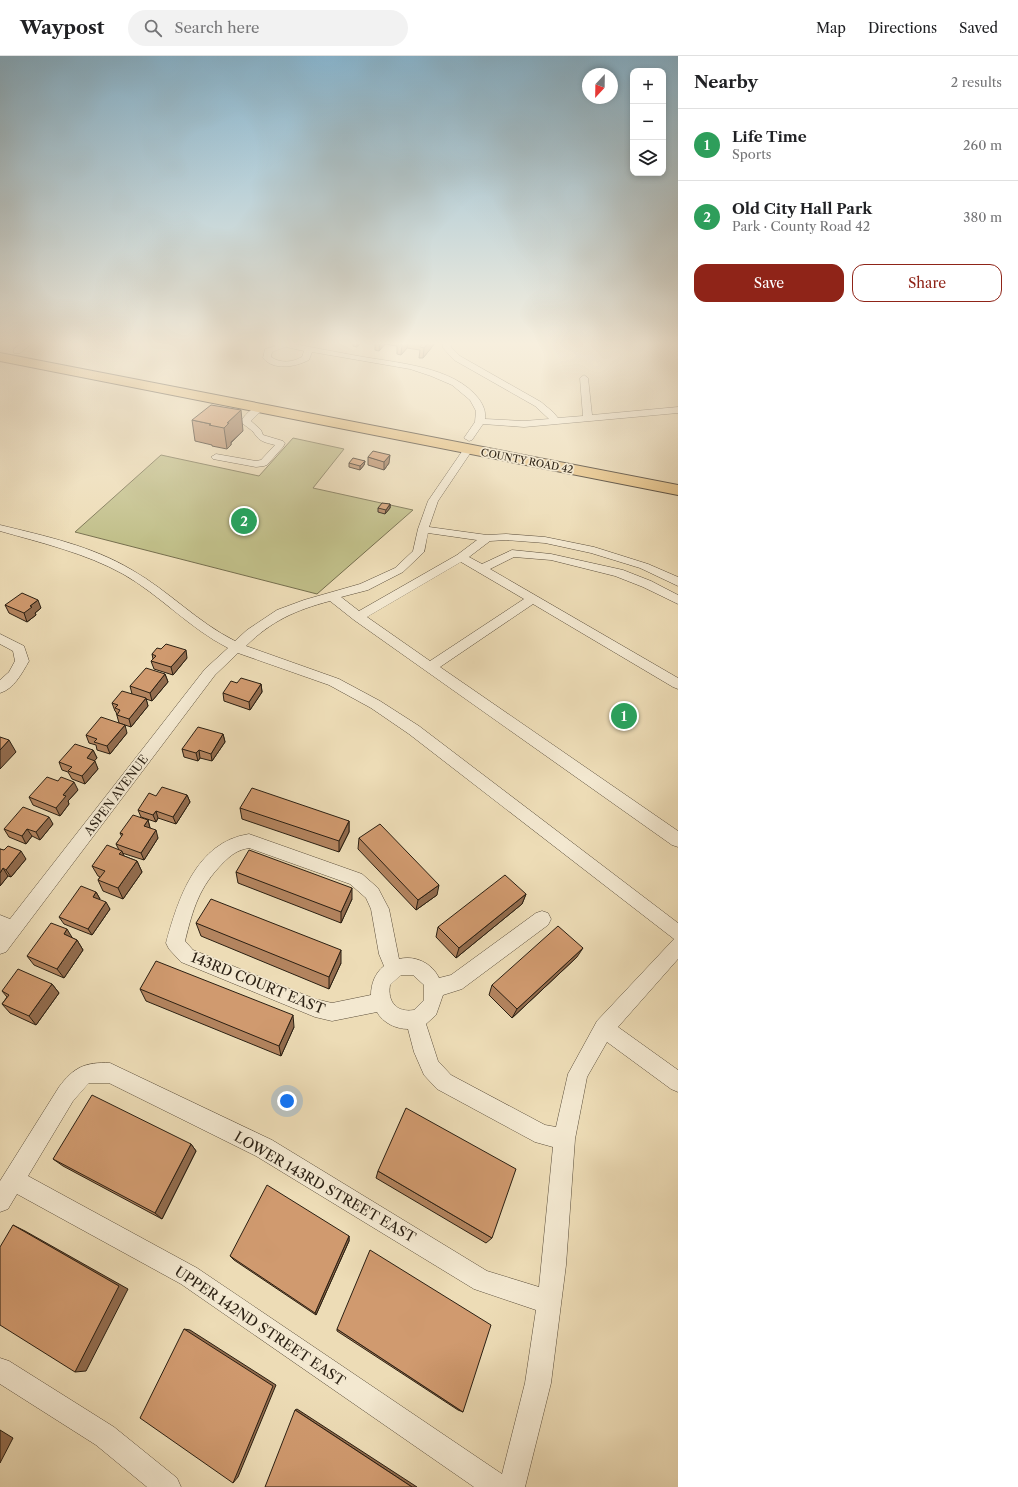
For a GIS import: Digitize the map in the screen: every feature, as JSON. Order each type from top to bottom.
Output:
[{"type":"highway","name":"COUNTY ROAD 42","points":[[264,409],[678,479]]},
{"type":"highway","name":"COUNTY ROAD 42","points":[[303,409],[678,490]]},
{"type":"street","points":[[216,456],[256,464],[264,463],[268,459],[280,445],[280,442],[259,436],[258,432],[246,422],[246,420],[259,409]]},
{"type":"street","points":[[479,409],[481,412],[481,421],[524,424],[678,410]]},
{"type":"street","points":[[544,409],[550,414],[555,422]]},
{"type":"street","points":[[587,409],[588,418]]},
{"type":"street","name":"ASPEN AVENUE","points":[[0,946],[6,926],[210,672],[252,633],[281,613],[308,603],[364,587],[399,570],[418,552],[423,529],[433,501],[469,444],[481,421]]},
{"type":"street","points":[[0,528],[67,546],[99,558],[128,572],[158,592],[195,623],[237,647],[334,683],[383,708],[414,730],[678,933]]},
{"type":"street","points":[[423,529],[487,538],[506,537],[545,540],[594,550],[644,566],[678,582]]},
{"type":"street","points":[[358,616],[461,557],[487,538]]},
{"type":"street","points":[[481,569],[512,552],[552,557],[619,574],[673,597],[678,586]]},
{"type":"street","points":[[461,557],[678,684]]},
{"type":"street","points":[[332,596],[358,616],[678,840]]},
{"type":"street","points":[[431,667],[532,599]]},
{"type":"street","points":[[0,638],[19,650],[22,661],[14,675],[0,688]]},
{"type":"street","name":"143RD COURT EAST","points":[[382,1002],[332,1012],[315,1008],[187,956],[175,943],[184,907],[193,885],[206,868],[234,843],[249,841],[356,879],[372,893],[380,909],[388,954],[394,969]]},
{"type":"street","points":[[434,988],[455,983],[542,919]]},
{"type":"street","points":[[512,1487],[538,1383],[554,1265],[564,1139],[578,1074],[604,1028],[678,946]]},
{"type":"street","points":[[402,967],[418,969],[428,977],[434,988],[434,1001],[432,1008],[422,1017],[415,1019],[402,1019],[390,1013],[382,1002],[380,989],[384,977],[394,969],[402,967]]},
{"type":"street","points":[[415,1019],[424,1052],[431,1068],[444,1082],[542,1135],[564,1139]]},
{"type":"street","points":[[604,1028],[678,1082]]},
{"type":"street","name":"LOWER 143RD STREET EAST","points":[[0,1201],[76,1080],[91,1071],[110,1073],[264,1148],[482,1280],[549,1302]]},
{"type":"street","name":"UPPER 142ND STREET EAST","points":[[13,1180],[189,1276],[497,1487]]},
{"type":"street","points":[[0,1370],[105,1436],[168,1487]]},
{"type":"shaded area","points":[[293,438],[344,449],[313,488],[413,510],[317,594],[75,532],[161,455],[259,476]]},
{"type":"building","points":[[206,409],[241,410],[227,423],[229,423],[224,428],[192,420]]},
{"type":"building","points":[[373,451],[390,455],[384,462],[368,457]]},
{"type":"building","points":[[353,458],[365,461],[360,466],[349,463]]},
{"type":"building","points":[[382,503],[390,504],[386,510],[378,508]]},
{"type":"building","points":[[22,593],[38,600],[24,613],[5,605]]},
{"type":"building","points":[[166,644],[186,650],[171,667],[151,661],[156,656],[152,654],[157,648],[161,649]]},
{"type":"building","points":[[146,668],[165,674],[150,693],[130,686]]},
{"type":"building","points":[[241,678],[261,684],[249,702],[223,693],[231,681],[237,683]]},
{"type":"building","points":[[122,691],[146,698],[129,719],[117,715],[120,710],[115,708],[118,705],[112,703]]},
{"type":"building","points":[[101,717],[125,725],[107,746],[94,742],[97,739],[86,735]]},
{"type":"building","points":[[198,727],[223,734],[211,754],[199,750],[196,753],[182,749]]},
{"type":"building","points":[[0,737],[9,740],[0,750]]},
{"type":"building","points":[[75,744],[93,750],[87,758],[95,761],[82,776],[68,771],[72,767],[59,762]]},
{"type":"building","points":[[47,777],[58,781],[61,777],[74,782],[63,795],[66,796],[56,808],[29,797]]},
{"type":"building","points":[[162,787],[187,795],[173,817],[156,811],[153,815],[138,810],[149,793],[156,796]]},
{"type":"building","points":[[252,788],[349,821],[339,841],[240,808]]},
{"type":"building","points":[[23,807],[49,817],[36,832],[27,829],[22,836],[4,829]]},
{"type":"building","points":[[133,815],[148,820],[144,826],[156,830],[141,853],[116,844],[123,834],[120,833]]},
{"type":"building","points":[[380,824],[439,885],[418,900],[359,838]]},
{"type":"building","points":[[107,845],[122,851],[119,854],[137,861],[118,888],[98,880],[105,871],[92,866]]},
{"type":"building","points":[[8,846],[21,851],[6,870],[3,868],[0,873],[0,849],[4,850]]},
{"type":"building","points":[[249,850],[352,888],[341,912],[236,872]]},
{"type":"building","points":[[505,875],[526,894],[459,948],[438,927]]},
{"type":"building","points":[[81,886],[96,892],[93,897],[106,902],[88,929],[59,917]]},
{"type":"building","points":[[211,899],[341,950],[329,977],[196,923]]},
{"type":"building","points":[[51,923],[67,929],[64,934],[77,940],[57,969],[27,956]]},
{"type":"building","points":[[558,926],[583,948],[517,1009],[492,985]]},
{"type":"building","points":[[156,961],[293,1015],[279,1046],[140,989]]},
{"type":"building","points":[[18,969],[52,984],[29,1016],[2,1004],[9,995],[2,991]]},
{"type":"building","points":[[92,1095],[191,1144],[155,1213],[53,1159]]},
{"type":"building","points":[[406,1108],[516,1169],[492,1238],[378,1171]]},
{"type":"building","points":[[267,1185],[349,1236],[315,1313],[230,1256]]},
{"type":"building","points":[[13,1225],[119,1286],[75,1372],[0,1325],[0,1247]]},
{"type":"building","points":[[370,1250],[491,1325],[463,1412],[337,1329]]},
{"type":"building","points":[[184,1329],[273,1386],[233,1483],[140,1418]]},
{"type":"building","points":[[295,1410],[412,1487],[265,1487]]},
{"type":"place","name":"Old City Hall Park","points":[[244,521]]},
{"type":"place","name":"Life Time","points":[[624,716]]}]
